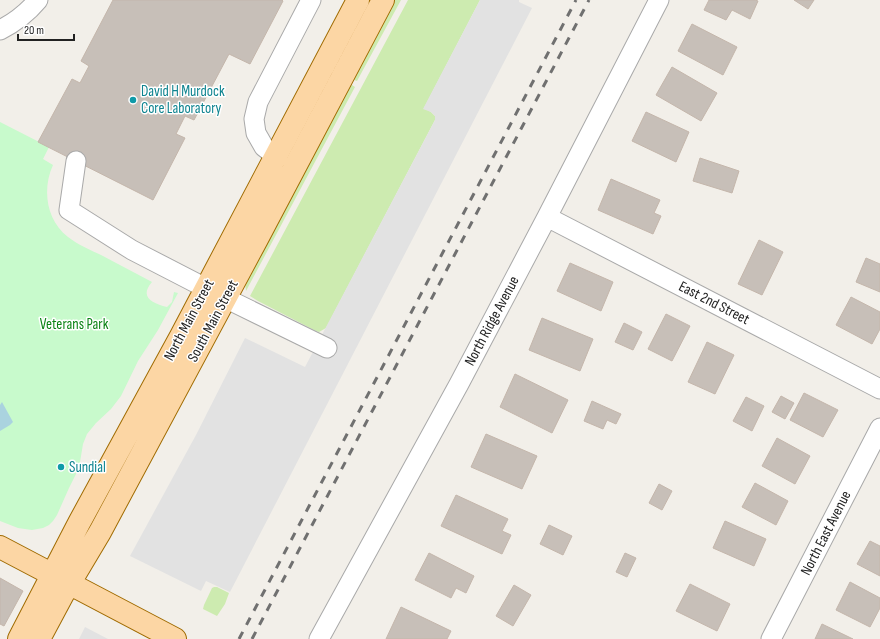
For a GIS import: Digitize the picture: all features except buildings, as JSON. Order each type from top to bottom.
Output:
[{"type":"main road","name":"North Main Street","points":[[19,639],[61,579],[206,288],[358,0]]},
{"type":"main road","name":"South Main Street","points":[[40,639],[61,579],[100,532],[383,0]]},
{"type":"main road","points":[[0,547],[175,639]]},
{"type":"street","points":[[0,30],[11,25],[34,6],[38,0]]},
{"type":"street","points":[[276,156],[264,147],[256,133],[254,119],[258,102],[311,0]]},
{"type":"street","name":"North Ridge Avenue","points":[[319,639],[459,384],[659,0]]},
{"type":"street","points":[[76,162],[69,210],[132,250],[327,348]]},
{"type":"street","name":"East 2nd Street","points":[[547,216],[880,389]]},
{"type":"street","name":"North East Avenue","points":[[771,639],[880,428]]},
{"type":"green space","points":[[392,0],[401,0],[357,81],[354,80],[353,74]]},
{"type":"green space","points":[[408,0],[480,0],[424,108],[435,116],[435,120],[326,328],[319,332],[250,296]]},
{"type":"green space","points":[[352,85],[355,87],[246,291],[245,283],[347,87]]},
{"type":"green space","name":"Veterans Park","points":[[0,122],[49,147],[43,159],[53,165],[48,184],[48,204],[55,222],[68,237],[152,282],[148,287],[147,295],[149,299],[156,304],[167,307],[172,302],[174,292],[178,293],[158,330],[138,361],[121,396],[111,409],[87,434],[83,444],[79,468],[57,515],[49,525],[32,530],[18,528],[0,521]]},
{"type":"green space","points":[[214,587],[229,593],[225,604],[217,616],[203,609],[212,588]]},
{"type":"shaded area","points":[[480,0],[519,0],[519,2],[532,8],[230,592],[206,581],[201,591],[130,556],[196,435],[245,338],[305,367],[435,120],[435,116],[431,112],[423,109]]},
{"type":"shaded area","points":[[85,627],[108,639],[79,639]]},
{"type":"water","points":[[2,402],[13,422],[0,431],[0,405]]},
{"type":"railway","points":[[239,639],[576,0]]},
{"type":"railway","points":[[252,639],[589,0]]},
{"type":"place","name":"David H Murdock Core Laboratory","points":[[133,100]]},
{"type":"place","name":"Sundial","points":[[61,467]]}]
